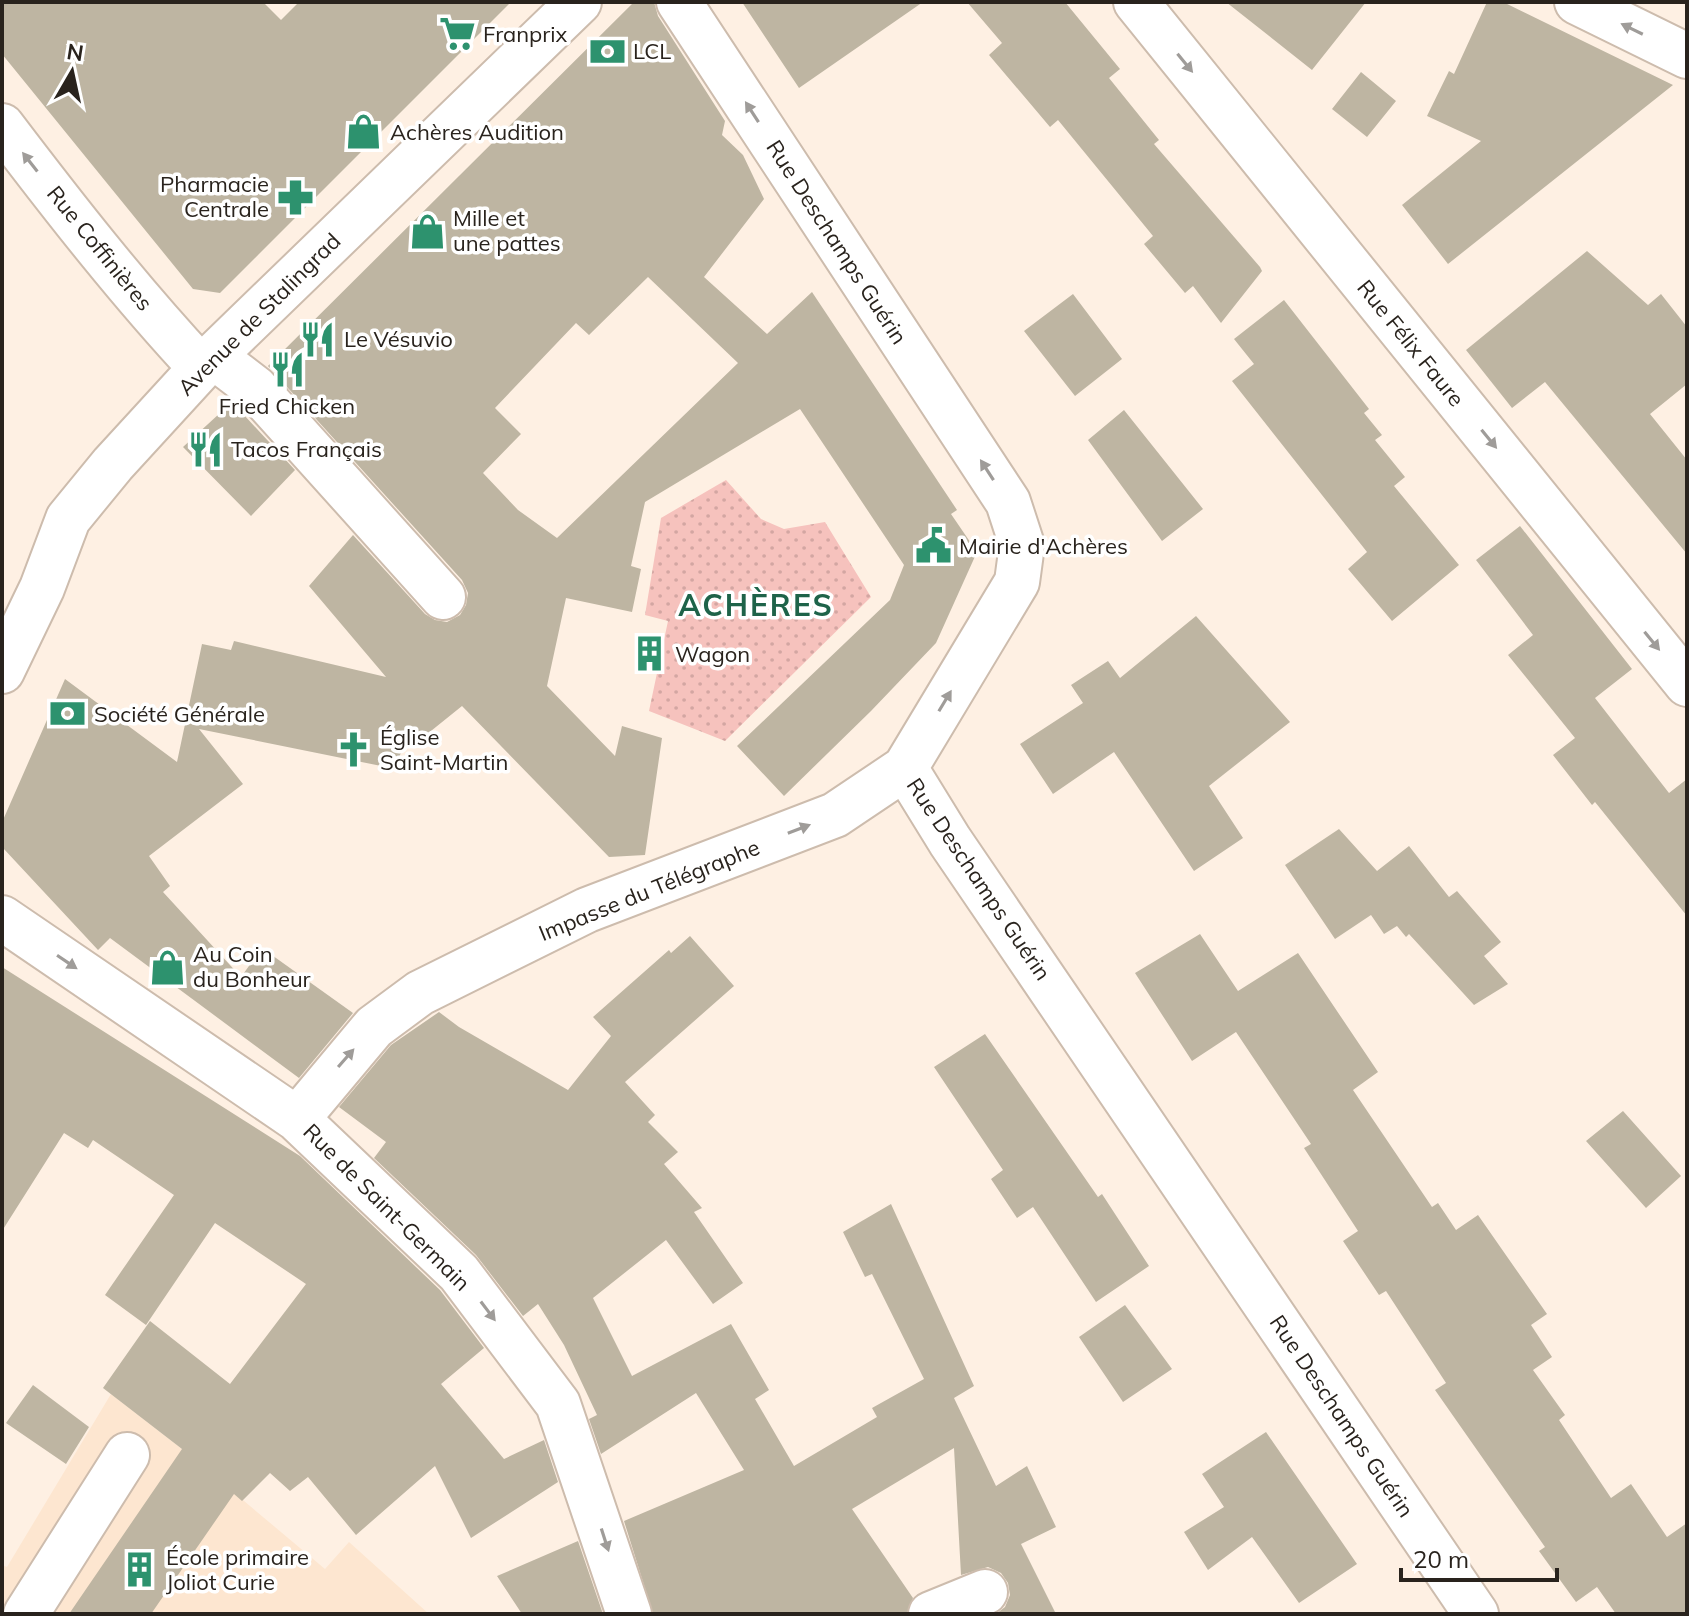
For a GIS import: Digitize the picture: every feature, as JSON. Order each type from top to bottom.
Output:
[{"type":"street","name":"Avenue de Stalingrad","points":[[2,671],[42,588],[68,519],[113,464],[207,362],[579,2]]},
{"type":"street","name":"Rue Deschamps Guérin","points":[[679,2],[1008,502],[1022,545],[1017,582],[905,768],[950,841],[1476,1614]]},
{"type":"street","name":"Rue Félix Faure","points":[[1136,2],[1687,684]]},
{"type":"street","points":[[1577,2],[1687,56]]},
{"type":"street","name":"Rue Coffinières","points":[[2,126],[162,326],[207,362],[255,388],[443,597]]},
{"type":"street","name":"Impasse du Télégraphe","points":[[297,1119],[374,1027],[420,993],[587,910],[835,815],[905,768]]},
{"type":"street","name":"Rue de Saint-Germain","points":[[2,918],[297,1119],[459,1273],[558,1404],[629,1614]]},
{"type":"street","points":[[26,1614],[127,1455]]},
{"type":"street","points":[[931,1614],[985,1592]]},
{"type":"shaded area","points":[[726,480],[761,519],[784,529],[825,522],[871,597],[725,741],[649,711],[668,621],[645,615],[661,518]]},
{"type":"shaded area","points":[[111,1394],[325,1569],[349,1542],[429,1614],[2,1614],[2,1565],[7,1567]]},
{"type":"building","points":[[2,2],[263,2],[281,20],[299,2],[511,2],[220,293],[193,289],[2,54]]},
{"type":"building","points":[[634,2],[654,2],[658,16],[725,121],[722,135],[743,155],[764,199],[704,277],[767,334],[812,292],[957,510],[951,514],[977,552],[936,643],[784,796],[737,746],[890,600],[904,565],[800,409],[645,502],[631,566],[641,569],[632,612],[566,598],[547,686],[615,756],[622,726],[662,738],[645,855],[609,857],[462,706],[426,735],[411,737],[408,745],[403,745],[396,769],[199,729],[243,784],[149,856],[170,886],[163,892],[241,977],[262,948],[353,1013],[299,1078],[110,938],[98,950],[3,848],[3,820],[65,679],[177,762],[202,644],[231,650],[234,641],[386,677],[309,586],[353,535],[425,614],[447,622],[460,615],[466,605],[468,593],[462,580],[268,366]],"holes":[[[648,277],[738,363],[557,538],[518,510],[483,473],[521,434],[495,408],[576,323],[589,335]]]},
{"type":"building","points":[[742,2],[923,2],[799,88]]},
{"type":"building","points":[[967,2],[1065,2],[1120,69],[1109,78],[1159,140],[1154,144],[1262,271],[1221,323],[1193,286],[1185,293],[1144,244],[1153,236],[1058,120],[1050,127],[989,55],[1002,43]]},
{"type":"building","points":[[1226,2],[1366,2],[1312,70]]},
{"type":"building","points":[[1487,2],[1503,2],[1673,85],[1448,264],[1402,205],[1481,141],[1427,116],[1449,71],[1454,74]]},
{"type":"building","points":[[1361,72],[1396,101],[1367,137],[1332,109]]},
{"type":"building","points":[[1587,251],[1648,305],[1661,294],[1687,327],[1687,384],[1650,414],[1687,460],[1687,554],[1545,382],[1512,408],[1466,350]]},
{"type":"building","points":[[1073,294],[1122,359],[1075,396],[1024,331]]},
{"type":"building","points":[[1284,300],[1369,409],[1364,413],[1382,435],[1375,440],[1405,477],[1394,486],[1459,565],[1392,621],[1348,569],[1367,552],[1232,381],[1254,364],[1234,339]]},
{"type":"building","points":[[232,402],[295,470],[251,516],[183,447]]},
{"type":"building","points":[[1124,410],[1203,509],[1162,541],[1088,440]]},
{"type":"building","points":[[1520,526],[1632,669],[1595,698],[1669,793],[1687,779],[1687,916],[1553,755],[1575,738],[1508,655],[1533,635],[1476,560]]},
{"type":"building","points":[[1196,616],[1290,722],[1209,786],[1243,838],[1194,871],[1114,752],[1053,794],[1020,744],[1083,703],[1071,685],[1108,661],[1120,678]]},
{"type":"building","points":[[1339,829],[1377,871],[1409,846],[1449,897],[1457,891],[1501,942],[1484,956],[1508,984],[1474,1005],[1409,934],[1406,937],[1397,926],[1384,934],[1371,915],[1335,939],[1285,865]]},
{"type":"building","points":[[1200,934],[1238,991],[1298,953],[1378,1072],[1353,1090],[1432,1207],[1438,1203],[1456,1230],[1478,1215],[1547,1314],[1531,1325],[1552,1357],[1533,1370],[1565,1415],[1559,1420],[1611,1498],[1631,1484],[1667,1537],[1687,1523],[1687,1614],[1616,1614],[1597,1587],[1576,1602],[1539,1551],[1545,1547],[1435,1390],[1446,1383],[1386,1291],[1379,1295],[1343,1241],[1358,1231],[1304,1148],[1311,1144],[1236,1032],[1192,1061],[1135,973]]},
{"type":"building","points":[[690,936],[734,986],[625,1082],[655,1115],[648,1122],[678,1152],[664,1164],[702,1208],[694,1212],[743,1283],[713,1304],[666,1240],[593,1298],[632,1376],[731,1324],[769,1390],[755,1399],[794,1466],[877,1417],[872,1408],[924,1379],[872,1274],[865,1277],[843,1232],[891,1204],[974,1386],[954,1398],[996,1486],[1027,1466],[1056,1527],[1021,1544],[1056,1614],[996,1614],[1005,1607],[1010,1595],[1008,1583],[1001,1573],[988,1567],[961,1575],[954,1448],[852,1509],[913,1598],[907,1614],[653,1614],[624,1521],[744,1470],[696,1393],[601,1454],[589,1419],[597,1415],[564,1345],[538,1304],[523,1316],[476,1255],[374,1158],[386,1142],[339,1107],[391,1045],[439,1012],[459,1027],[568,1090],[611,1036],[593,1017],[669,950],[671,953]]},
{"type":"building","points":[[2,967],[300,1156],[440,1290],[484,1348],[441,1384],[504,1459],[544,1440],[558,1482],[471,1538],[435,1466],[356,1535],[308,1477],[290,1491],[270,1473],[242,1501],[234,1494],[151,1614],[69,1614],[182,1449],[103,1388],[150,1321],[230,1384],[306,1284],[215,1223],[146,1325],[105,1295],[174,1195],[93,1140],[88,1148],[64,1133],[2,1231]]},
{"type":"building","points":[[985,1034],[1098,1197],[1102,1194],[1149,1266],[1096,1302],[1033,1207],[1017,1218],[991,1179],[1003,1170],[934,1067]]},
{"type":"building","points":[[1623,1111],[1681,1176],[1646,1208],[1586,1141]]},
{"type":"building","points":[[1125,1305],[1172,1369],[1123,1402],[1079,1337]]},
{"type":"building","points":[[33,1385],[89,1427],[66,1464],[6,1423]]},
{"type":"building","points":[[1266,1432],[1357,1564],[1299,1603],[1252,1537],[1208,1570],[1184,1532],[1224,1507],[1202,1474]]},
{"type":"building","points":[[578,1541],[603,1614],[522,1614],[497,1576]]},
{"type":"place","name":"Franprix","points":[[457,34]]},
{"type":"place","name":"LCL","points":[[607,51]]},
{"type":"place","name":"Achères Audition","points":[[364,132]]},
{"type":"place","name":"Pharmacie Centrale","points":[[295,197]]},
{"type":"place","name":"Mille et une pattes","points":[[427,231]]},
{"type":"place","name":"Le Vésuvio","points":[[318,339]]},
{"type":"place","name":"Fried Chicken","points":[[287,370]]},
{"type":"place","name":"Tacos Français","points":[[205,449]]},
{"type":"place","name":"Mairie d'Achères","points":[[933,546]]},
{"type":"place","name":"Wagon","points":[[649,654]]},
{"type":"place","name":"Société Générale","points":[[68,714]]},
{"type":"place","name":"Église Saint-Martin","points":[[354,750]]},
{"type":"place","name":"Au Coin du Bonheur","points":[[167,967]]},
{"type":"place","name":"École primaire Joliot Curie","points":[[140,1570]]},
{"type":"district","name":"ACHÈRES","points":[[756,605]]}]
